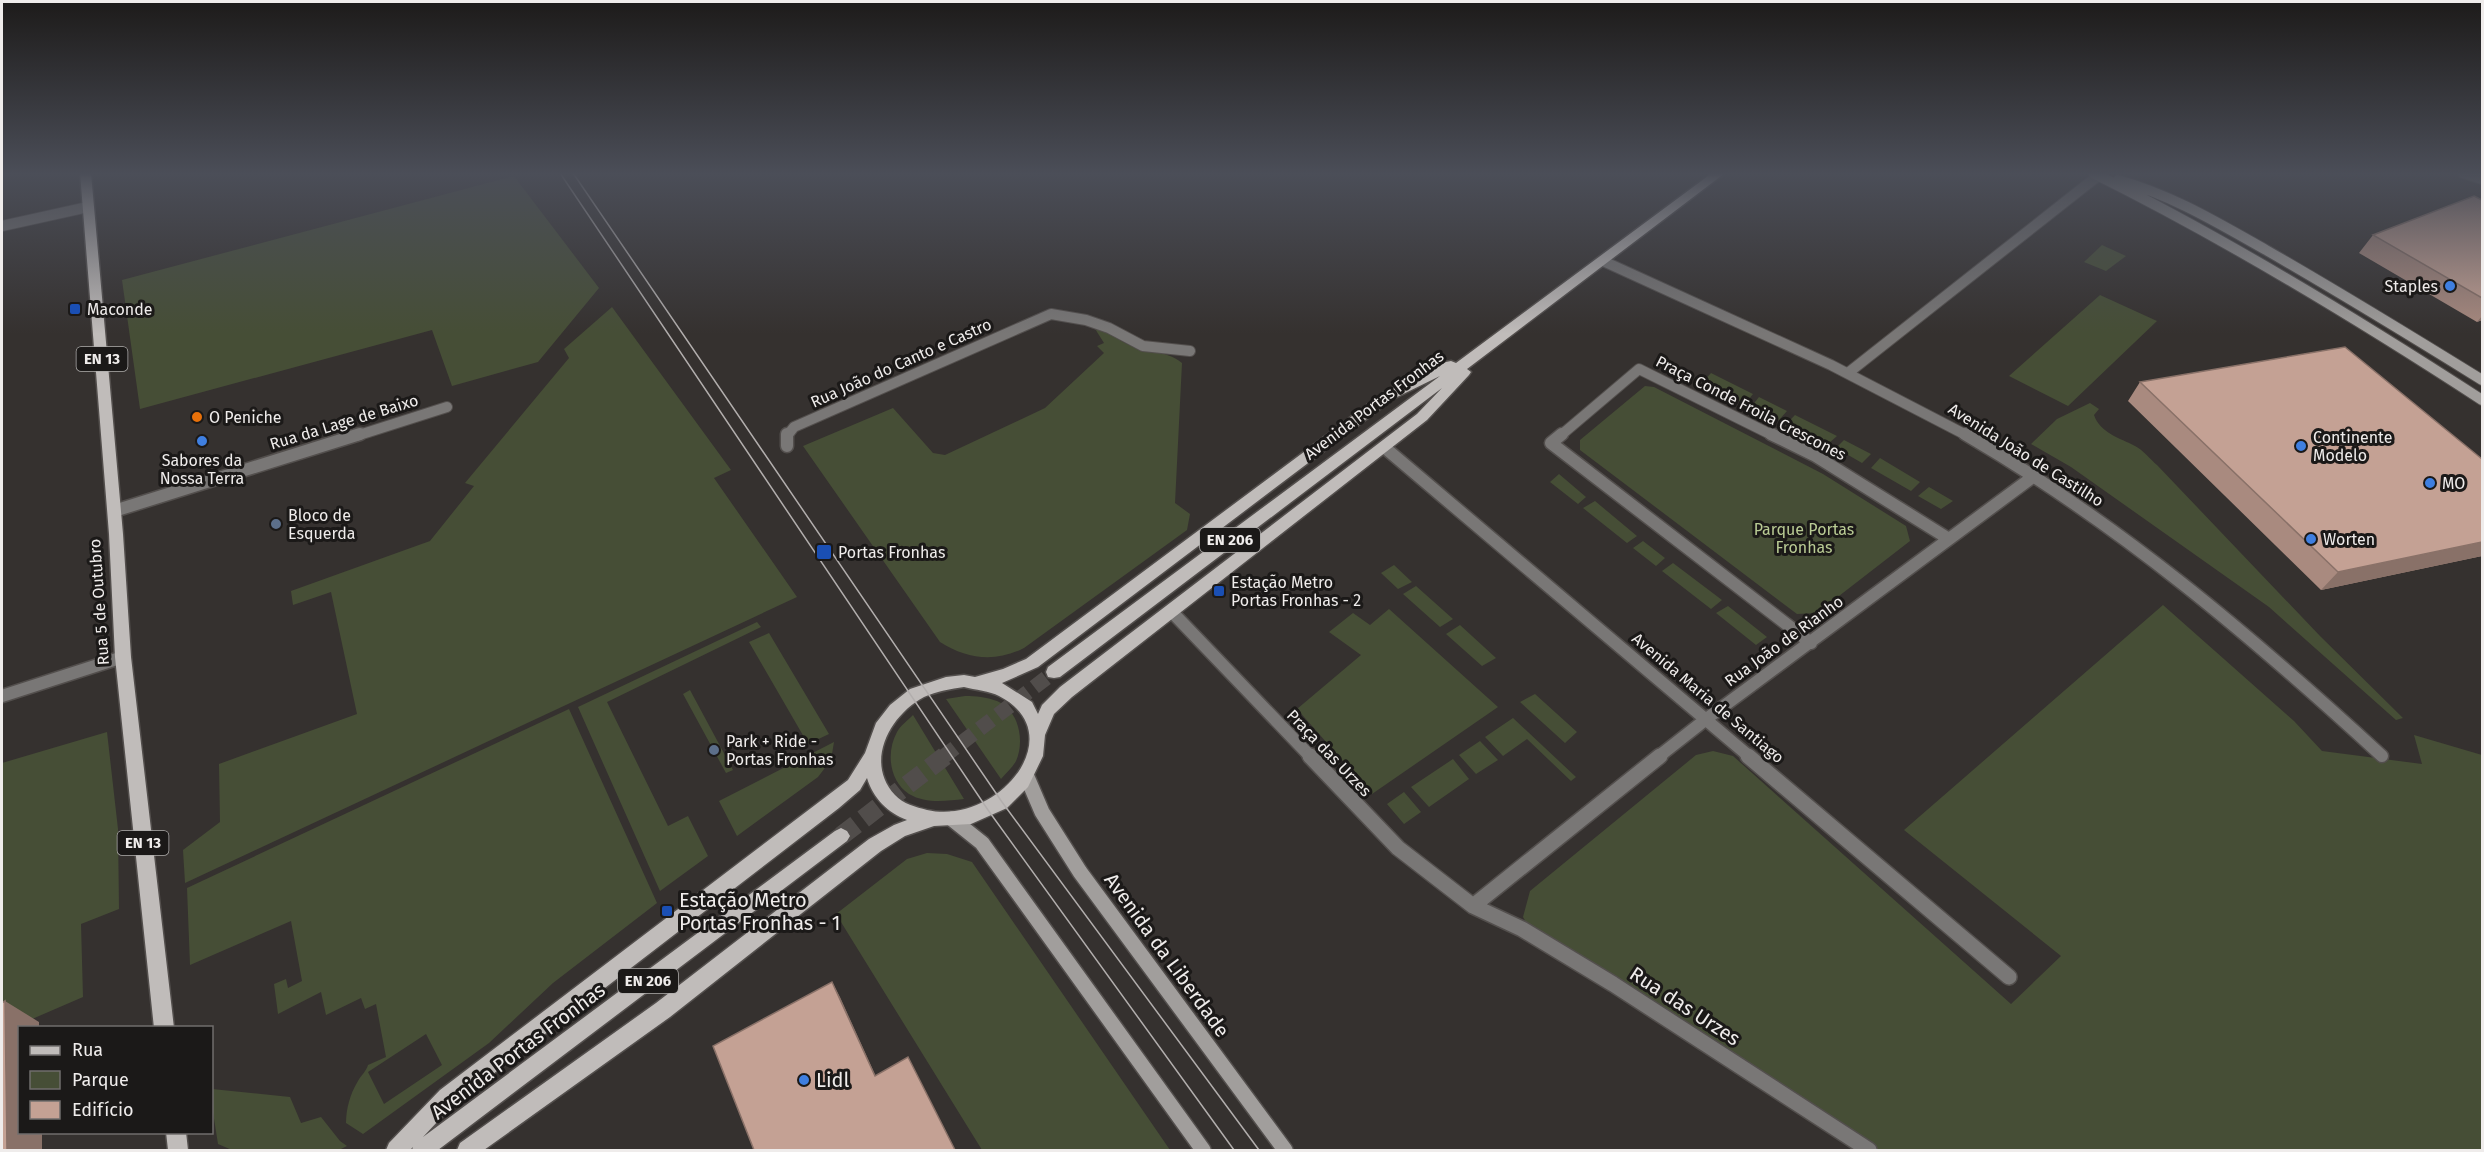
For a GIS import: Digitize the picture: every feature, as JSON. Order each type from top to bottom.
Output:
[{"type":"main road","name":"Rua 5 de Outubro","points":[[90,227],[114,511],[123,657],[164,1026]]},
{"type":"main road","name":"Avenida Portas Fronhas","points":[[1054,672],[1648,227]]},
{"type":"main road","points":[[2197,227],[2357,319],[2482,400]]},
{"type":"main road","points":[[2225,227],[2376,313],[2482,380]]},
{"type":"main road","points":[[1038,732],[1048,710],[1066,692],[1422,417],[1488,346]]},
{"type":"main road","points":[[1203,1150],[982,843],[943,819],[901,809],[878,787],[873,773],[872,758],[876,737],[890,715],[911,697],[945,684],[979,682],[1007,675],[1032,663],[1388,396],[1488,346]]},
{"type":"main road","points":[[466,1150],[663,1010],[875,845],[900,830],[943,819],[970,816],[995,806],[1016,790],[1027,777],[1035,762],[1038,732],[1028,708],[1018,699],[1000,688],[979,682]]},
{"type":"main road","points":[[396,1150],[447,1097],[833,803],[854,785],[872,758]]},
{"type":"main road","name":"Avenida da Liberdade","points":[[1027,777],[1042,812],[1080,872],[1285,1150]]},
{"type":"main road","name":"Avenida Portas Fronhas","points":[[422,1150],[841,836]]},
{"type":"main road","points":[[176,1134],[178,1150]]},
{"type":"street","points":[[1848,373],[2030,227]]},
{"type":"street","name":"Avenida João de Castilho","points":[[1602,261],[1848,373],[1966,434],[2034,476],[2115,530],[2190,586],[2278,660],[2382,756]]},
{"type":"street","name":"Rua João do Canto e Castro","points":[[787,446],[787,433],[794,428],[1040,317],[1057,314],[1086,320],[1109,328],[1143,346],[1191,351]]},
{"type":"street","name":"Praça Conde Froila Crescones","points":[[1811,643],[1551,442],[1638,369],[1814,455],[1949,539]]},
{"type":"street","name":"Rua da Lage de Baixo","points":[[114,511],[447,407]]},
{"type":"street","name":"Avenida Maria de Santiago","points":[[1384,447],[2009,977]]},
{"type":"street","name":"Rua João de Rianho","points":[[1473,906],[1705,720],[2034,476]]},
{"type":"street","name":"Praça das Urzes","points":[[1172,612],[1398,848],[1473,906]]},
{"type":"street","points":[[2,696],[123,657]]},
{"type":"street","name":"Rua das Urzes","points":[[1473,906],[1522,929],[1612,984],[1869,1150]]},
{"type":"green space","points":[[323,227],[553,227],[599,288],[538,362],[452,386],[432,330],[140,409],[122,280]]},
{"type":"green space","points":[[2102,245],[2126,256],[2106,271],[2084,262]]},
{"type":"green space","points":[[2100,295],[2157,321],[2068,406],[2009,376]]},
{"type":"green space","points":[[612,307],[731,470],[714,478],[797,597],[185,883],[183,850],[220,822],[219,764],[357,714],[331,592],[293,605],[291,591],[430,541],[474,486],[465,483],[569,358],[564,349]]},
{"type":"green space","points":[[1092,324],[1125,343],[1169,355],[1182,363],[1175,503],[1190,514],[1187,530],[1024,648],[1002,656],[981,657],[950,648],[940,642],[803,446],[893,408],[933,453],[945,455],[1045,408],[1104,353],[1097,346],[1104,343]]},
{"type":"green space","points":[[1711,373],[1753,394],[1745,404],[1702,383]]},
{"type":"green space","name":"Parque Portas Fronhas","points":[[1645,386],[1654,387],[1823,474],[1906,526],[1910,541],[1817,613],[1797,614],[1580,450],[1580,440]]},
{"type":"green space","points":[[1759,397],[1787,411],[1779,420],[1751,407]]},
{"type":"green space","points":[[2090,403],[2099,409],[2094,415],[2101,426],[2144,452],[2320,636],[2403,718],[2396,720],[2269,607],[2071,467],[2031,444],[2057,419]]},
{"type":"green space","points":[[1795,415],[1837,436],[1828,444],[1786,424]]},
{"type":"green space","points":[[1844,440],[1871,454],[1862,463],[1836,448]]},
{"type":"green space","points":[[1880,458],[1920,482],[1911,491],[1871,468]]},
{"type":"green space","points":[[1559,474],[1586,497],[1578,504],[1550,482]]},
{"type":"green space","points":[[1929,487],[1953,501],[1941,509],[1918,496]]},
{"type":"green space","points":[[1595,501],[1637,536],[1627,543],[1583,508]]},
{"type":"green space","points":[[1643,541],[1665,558],[1656,566],[1633,548]]},
{"type":"green space","points":[[1673,563],[1722,600],[1711,609],[1662,571]]},
{"type":"green space","points":[[1394,565],[1412,582],[1398,589],[1381,573]]},
{"type":"green space","points":[[1416,586],[1453,619],[1440,627],[1403,594]]},
{"type":"green space","points":[[2163,605],[2294,721],[2322,751],[2422,764],[2414,735],[2482,755],[2482,1150],[1876,1150],[1531,931],[1523,917],[1530,891],[1696,755],[1713,751],[1733,756],[2011,1004],[2061,956],[1904,830]]},
{"type":"green space","points":[[1728,606],[1767,637],[1756,645],[1716,613]]},
{"type":"green space","points":[[1389,609],[1498,707],[1372,794],[1297,709],[1361,655],[1329,632],[1353,613],[1370,625]]},
{"type":"green space","points":[[757,622],[761,627],[607,702],[668,826],[688,816],[708,856],[660,891],[578,707]]},
{"type":"green space","points":[[1460,625],[1496,658],[1482,666],[1446,634]]},
{"type":"green space","points":[[769,633],[829,734],[808,744],[749,642]]},
{"type":"green space","points":[[690,690],[733,770],[726,773],[683,694]]},
{"type":"green space","points":[[1535,694],[1577,732],[1565,743],[1520,702]]},
{"type":"green space","points":[[965,696],[997,701],[1011,711],[1015,719],[1020,736],[1019,753],[1015,763],[1001,779],[946,699]]},
{"type":"green space","points":[[569,709],[657,903],[553,983],[489,1043],[363,1134],[346,1123],[346,1118],[353,1091],[368,1065],[386,1057],[376,1004],[365,1009],[361,998],[326,1015],[321,992],[278,1014],[274,984],[286,979],[288,988],[302,981],[291,921],[190,965],[187,888]],"holes":[[[426,1034],[442,1065],[384,1104],[368,1072]]]},
{"type":"green space","points":[[913,715],[964,799],[936,801],[922,799],[909,794],[897,782],[891,766],[891,748],[898,730]]},
{"type":"green space","points":[[1513,718],[1576,777],[1571,781],[1527,739],[1503,756],[1485,737]]},
{"type":"green space","points":[[107,732],[118,829],[119,909],[81,924],[83,997],[2,1032],[2,763]]},
{"type":"green space","points":[[1480,741],[1498,760],[1476,774],[1459,755]]},
{"type":"green space","points":[[834,742],[831,760],[818,777],[737,836],[719,801]]},
{"type":"green space","points":[[1453,759],[1469,779],[1429,807],[1411,787]]},
{"type":"green space","points":[[1404,792],[1421,812],[1404,824],[1387,804]]},
{"type":"green space","points":[[927,853],[947,854],[972,862],[1170,1150],[982,1150],[836,914],[907,859]]},
{"type":"green space","points":[[213,1089],[290,1097],[301,1123],[321,1117],[340,1141],[347,1146],[339,1150],[232,1150],[218,1144],[213,1112]]},
{"type":"building","points":[[2394,227],[2482,227],[2482,298],[2373,235]]},
{"type":"building","name":"Continente Modelo","points":[[2345,347],[2482,459],[2482,542],[2338,572],[2140,382]]},
{"type":"building","name":"Lidl","points":[[832,982],[875,1076],[908,1057],[955,1150],[754,1150],[713,1046]]},
{"type":"building","points":[[5,1001],[7,1150],[2,1150],[2,1003]]},
{"type":"tunnel","points":[[943,757],[1054,672]]},
{"type":"tunnel","points":[[841,836],[945,756]]},
{"type":"tram line","points":[[596,227],[988,810],[1234,1150]]},
{"type":"tram line","points":[[610,227],[1002,802],[1259,1150]]},
{"type":"place","name":"Staples","points":[[2450,286]]},
{"type":"place","name":"Maconde","points":[[75,309]]},
{"type":"place","name":"O Peniche","points":[[197,417]]},
{"type":"place","name":"Sabores da Nossa Terra","points":[[202,441]]},
{"type":"place","name":"Continente Modelo","points":[[2301,446]]},
{"type":"place","name":"MO","points":[[2430,483]]},
{"type":"place","name":"Bloco de Esquerda","points":[[276,524]]},
{"type":"place","name":"Worten","points":[[2311,539]]},
{"type":"place","name":"Portas Fronhas","points":[[824,552]]},
{"type":"place","name":"Estação Metro Portas Fronhas - 2","points":[[1219,591]]},
{"type":"place","name":"Park + Ride - Portas Fronhas","points":[[714,750]]},
{"type":"place","name":"Estação Metro Portas Fronhas - 1","points":[[667,911]]},
{"type":"place","name":"Lidl","points":[[804,1080]]}]
